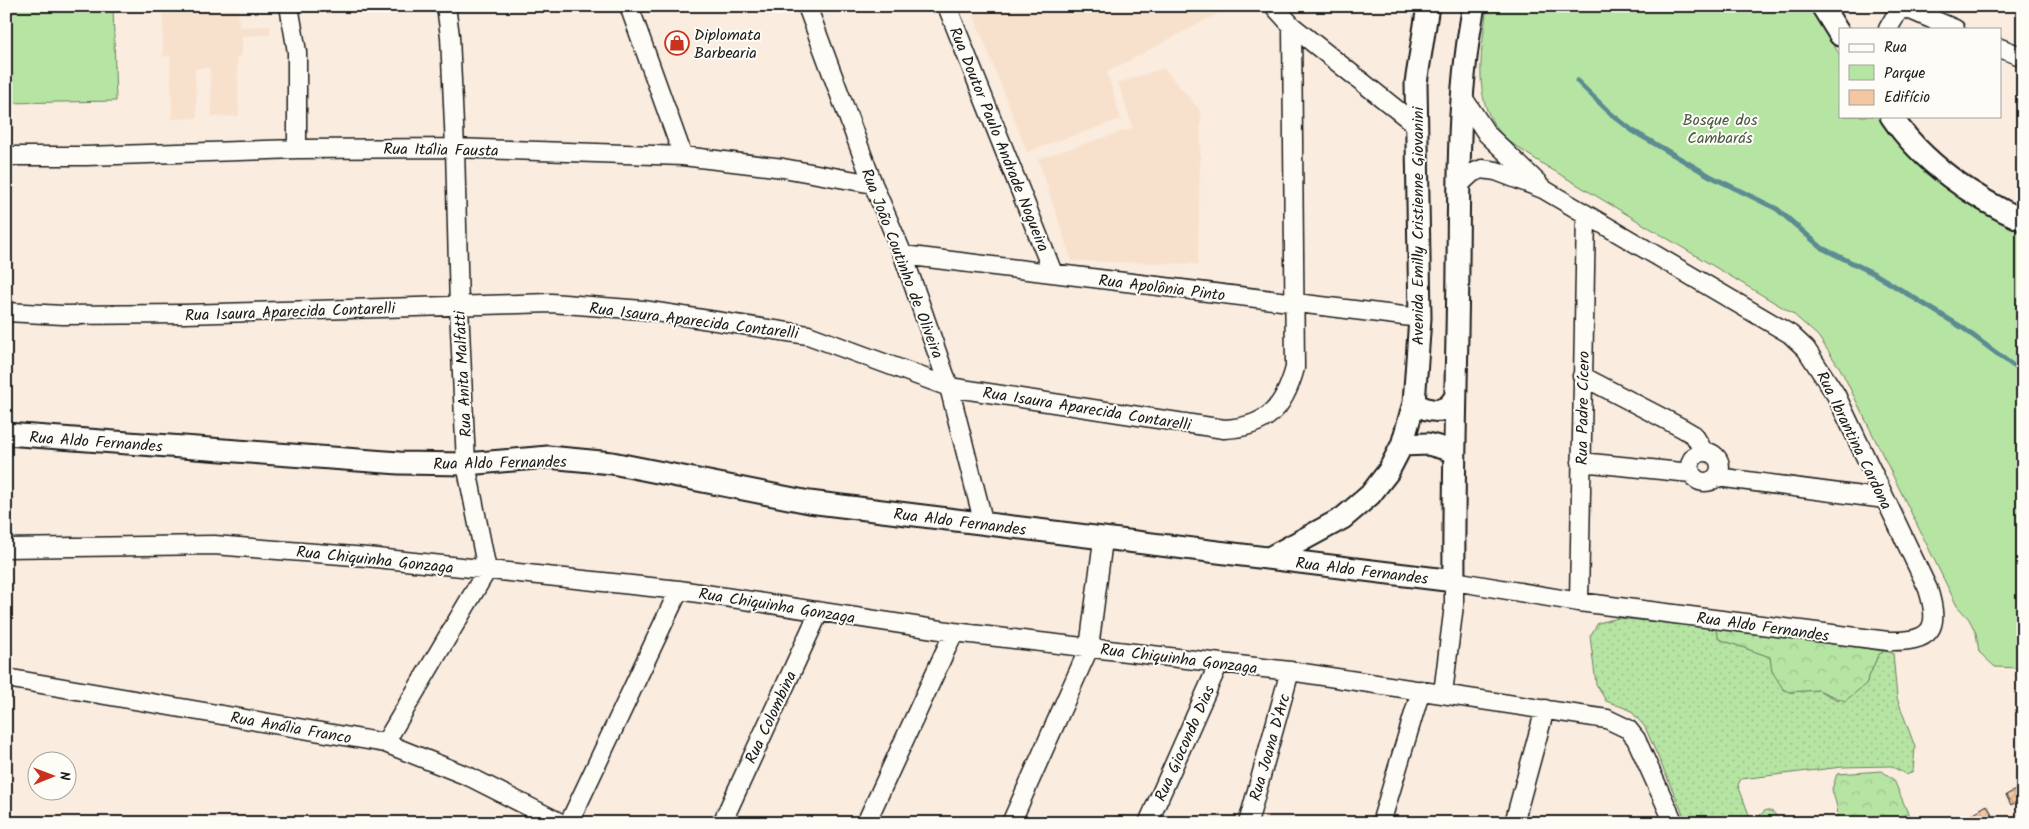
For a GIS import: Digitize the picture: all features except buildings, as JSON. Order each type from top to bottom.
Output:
[{"type":"street","points":[[289,6],[296,52],[297,149]]},
{"type":"street","name":"Rua Anita Malfatti","points":[[446,6],[450,36],[455,148],[466,464],[487,570]]},
{"type":"street","points":[[629,6],[683,156]]},
{"type":"street","name":"Rua João Coutinho de Oliveira","points":[[807,6],[873,184],[903,255],[949,386],[984,524]]},
{"type":"street","name":"Rua Doutor Paulo Andrade Nogueira","points":[[947,6],[1053,272]]},
{"type":"street","points":[[1274,6],[1292,26],[1416,125]]},
{"type":"street","name":"Avenida Emilly Cristienne Giovanini","points":[[1269,558],[1343,518],[1370,495],[1388,472],[1402,445],[1414,403],[1420,318],[1416,83],[1428,6]]},
{"type":"street","points":[[1443,693],[1453,614],[1453,451],[1462,96],[1474,6]]},
{"type":"street","points":[[1822,6],[1839,33]]},
{"type":"street","points":[[1889,28],[1901,6],[1953,28]]},
{"type":"street","name":"Rua Isaura Aparecida Contarelli","points":[[6,312],[62,315],[551,303],[643,310],[808,335],[949,386],[1224,429],[1244,428],[1272,413],[1282,403],[1290,387],[1295,368],[1296,304],[1292,26]]},
{"type":"street","name":"Rua Ibrantina Cardona","points":[[1462,96],[1487,134],[1544,189]]},
{"type":"street","points":[[1893,118],[1920,148],[1965,190],[1999,210],[2023,220]]},
{"type":"street","name":"Rua Itália Fausta","points":[[6,156],[86,156],[297,149],[455,148],[683,156],[783,168],[873,184]]},
{"type":"street","name":"Rua Ibrantina Cardona","points":[[1459,185],[1472,173],[1482,169],[1496,171],[1544,189],[1790,334],[1806,349],[1822,370],[1836,395],[1928,589],[1934,613],[1932,627],[1927,634],[1912,641]]},
{"type":"street","name":"Rua Padre Cícero","points":[[1579,602],[1586,214]]},
{"type":"street","name":"Rua Apolônia Pinto","points":[[903,255],[1420,318]]},
{"type":"street","points":[[1582,376],[1694,435],[1704,452]]},
{"type":"street","points":[[1414,403],[1423,408],[1441,411],[1449,408],[1454,399]]},
{"type":"street","name":"Rua Aldo Fernandes","points":[[6,434],[323,459],[399,463],[466,464],[548,457],[612,463],[809,502],[1104,540],[1454,581],[1579,602],[1866,640],[1912,641]]},
{"type":"street","points":[[1402,445],[1428,444],[1453,451]]},
{"type":"street","points":[[1717,477],[1720,462],[1714,454],[1704,452],[1692,459],[1692,473],[1698,481],[1703,482],[1717,477],[1885,499]]},
{"type":"street","points":[[1581,462],[1692,473]]},
{"type":"street","points":[[1010,823],[1089,648],[1104,540]]},
{"type":"street","name":"Rua Chiquinha Gonzaga","points":[[6,548],[214,545],[367,556],[679,590],[954,632],[1290,671],[1607,719],[1628,729],[1639,747],[1674,823]]},
{"type":"street","points":[[385,743],[487,570]]},
{"type":"street","points":[[569,823],[679,590]]},
{"type":"street","name":"Rua Colombina","points":[[722,823],[819,612]]},
{"type":"street","points":[[866,823],[954,632]]},
{"type":"street","name":"Rua Giocondo Dias","points":[[1148,823],[1219,663]]},
{"type":"street","name":"Rua Joana D'Arc","points":[[1248,823],[1290,671]]},
{"type":"street","name":"Rua Anália Franco","points":[[6,678],[385,743],[470,777],[561,823]]},
{"type":"street","points":[[1381,823],[1422,690]]},
{"type":"street","points":[[1519,819],[1545,709]]},
{"type":"shaded area","points":[[163,6],[238,7],[239,27],[270,26],[270,35],[242,36],[242,56],[237,57],[239,116],[212,117],[210,68],[195,68],[197,118],[172,119],[170,55],[163,57]]},
{"type":"shaded area","points":[[970,6],[1232,6],[1107,72],[1121,119],[1027,152]]},
{"type":"shaded area","points":[[1164,68],[1201,112],[1198,264],[1072,261],[1038,159],[1133,128],[1118,83]]},
{"type":"green space","points":[[6,6],[113,6],[116,101],[6,103]]},
{"type":"green space","name":"Bosque dos Cambarás","points":[[1487,6],[1808,6],[1839,53],[1839,118],[1884,118],[1970,202],[2023,233],[2023,665],[2019,668],[1995,667],[1979,652],[1976,633],[1969,619],[1957,606],[1841,370],[1818,336],[1792,313],[1546,166],[1508,140],[1496,127],[1483,95],[1481,59]]},
{"type":"green space","points":[[1618,618],[1715,628],[1719,639],[1770,657],[1772,671],[1789,692],[1818,690],[1838,700],[1866,684],[1878,655],[1884,651],[1893,653],[1897,698],[1915,747],[1913,771],[1907,775],[1891,766],[1842,767],[1741,779],[1738,785],[1752,823],[1687,823],[1645,727],[1630,710],[1606,701],[1596,684],[1590,636],[1598,623]]},
{"type":"green space","points":[[1715,628],[1884,651],[1878,655],[1866,684],[1845,701],[1818,690],[1789,692],[1783,689],[1772,671],[1770,657],[1719,639]]},
{"type":"green space","points":[[1882,771],[1894,780],[1912,823],[1834,823],[1837,806],[1832,789],[1837,774]]},
{"type":"green space","points":[[1766,810],[1773,812],[1782,823],[1761,823],[1760,815]]},
{"type":"waterway","points":[[1577,81],[1610,113],[1633,131],[1710,176],[1777,209],[1822,248],[1875,274],[1963,328],[2023,373]]},
{"type":"place","name":"Diplomata Barbearia","points":[[677,43]]}]
